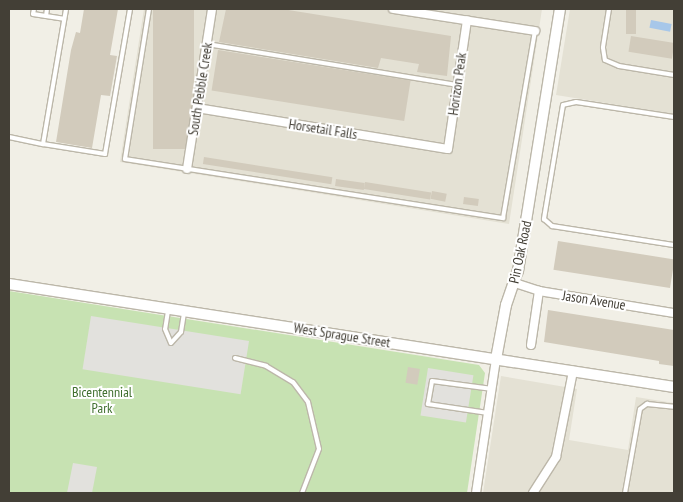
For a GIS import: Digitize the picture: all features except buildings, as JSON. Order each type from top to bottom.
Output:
[{"type":"street","name":"South Pebble Creek","points":[[187,169],[212,9]]},
{"type":"street","points":[[393,9],[535,31]]},
{"type":"street","name":"Pin Oak Road","points":[[476,493],[496,359],[506,305],[515,283],[560,9]]},
{"type":"street","name":"Horizon Peak","points":[[448,149],[467,20]]},
{"type":"street","name":"Horsetail Falls","points":[[197,108],[448,149]]},
{"type":"street","name":"Jason Avenue","points":[[515,283],[539,291],[674,313]]},
{"type":"street","name":"West Sprague Street","points":[[9,284],[674,387]]},
{"type":"street","points":[[531,345],[539,291]]},
{"type":"street","points":[[533,493],[556,456],[573,371]]},
{"type":"lane","points":[[34,9],[33,14],[64,19]]},
{"type":"lane","points":[[39,15],[40,9]]},
{"type":"lane","points":[[46,16],[47,9]]},
{"type":"lane","points":[[42,144],[66,9]]},
{"type":"lane","points":[[9,137],[105,154],[130,9]]},
{"type":"lane","points":[[149,9],[125,159],[503,218],[535,31]]},
{"type":"lane","points":[[608,9],[603,48],[605,60],[619,66],[674,75]]},
{"type":"lane","points":[[207,44],[457,85]]},
{"type":"lane","points":[[674,117],[576,102],[563,105],[544,219],[552,226],[674,245]]},
{"type":"lane","points":[[169,309],[165,329],[172,343],[181,332],[184,311]]},
{"type":"lane","points":[[235,358],[266,366],[293,382],[308,402],[319,449],[302,493]]},
{"type":"lane","points":[[488,413],[428,404],[432,381],[492,388]]},
{"type":"lane","points":[[626,493],[640,409],[647,404],[674,407]]},
{"type":"shaded area","points":[[144,9],[542,9],[509,224],[120,162]]},
{"type":"shaded area","points":[[570,9],[674,9],[674,114],[556,95]]},
{"type":"shaded area","points":[[91,316],[249,341],[241,394],[83,369]]},
{"type":"shaded area","points":[[428,368],[473,375],[466,423],[420,415]]},
{"type":"shaded area","points":[[501,376],[577,389],[569,440],[628,450],[636,397],[674,403],[674,493],[483,493]]},
{"type":"shaded area","points":[[73,463],[97,467],[92,493],[67,493]]},
{"type":"green space","name":"Bicentennial Park","points":[[9,291],[479,365],[485,373],[467,493],[9,493]]},
{"type":"water","points":[[651,20],[672,24],[670,32],[649,28]]}]
